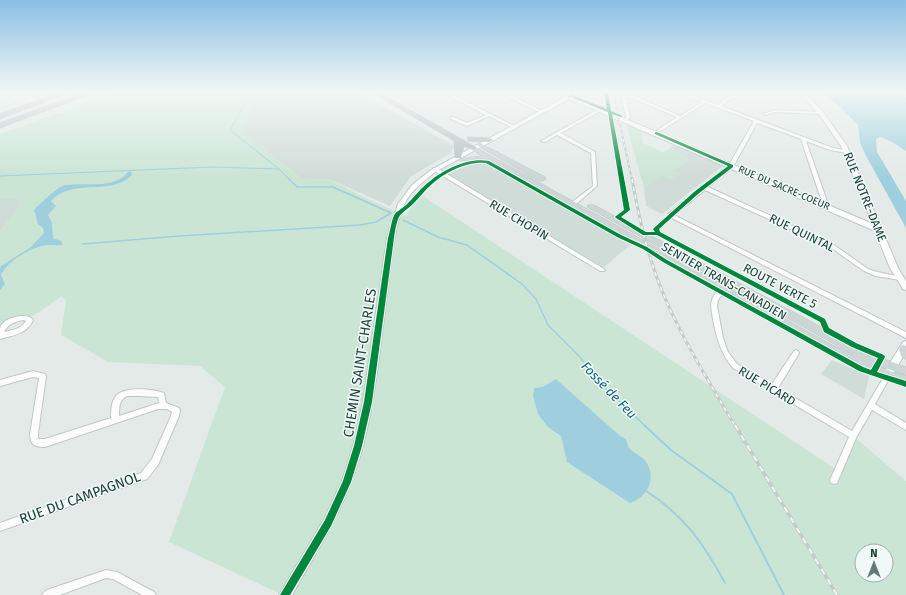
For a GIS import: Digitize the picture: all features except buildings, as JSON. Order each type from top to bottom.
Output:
[{"type":"highway","points":[[0,126],[17,120]]},
{"type":"highway","points":[[424,120],[458,139],[481,146]]},
{"type":"highway","points":[[435,120],[481,146]]},
{"type":"highway","points":[[458,139],[460,158]]},
{"type":"main road","name":"CHEMIN SAINT-CHARLES","points":[[285,595],[328,523],[347,482],[357,451],[366,412],[391,238],[397,215],[418,186],[438,171],[527,120]]},
{"type":"main road","name":"RUE DU SACRE-COEUR","points":[[625,120],[877,228]]},
{"type":"main road","name":"RUE NOTRE-DAME","points":[[826,120],[838,135],[847,152],[877,228],[900,278],[906,287]]},
{"type":"main road","points":[[481,146],[492,159],[576,202],[868,358],[906,380]]},
{"type":"main road","points":[[481,146],[509,161],[723,289],[831,349],[890,371],[906,371]]},
{"type":"main road","points":[[460,158],[492,159]]},
{"type":"main road","points":[[890,371],[905,349]]},
{"type":"street","points":[[456,120],[466,125],[478,120]]},
{"type":"street","points":[[497,120],[512,128]]},
{"type":"street","points":[[543,141],[582,120]]},
{"type":"street","points":[[656,133],[676,120]]},
{"type":"street","points":[[750,120],[832,149],[847,152]]},
{"type":"street","points":[[756,122],[731,166],[670,215],[906,335]]},
{"type":"street","points":[[557,133],[589,148],[593,152],[595,185],[576,202]]},
{"type":"street","points":[[804,139],[826,206]]},
{"type":"street","name":"RUE CHOPIN","points":[[438,171],[602,270]]},
{"type":"street","name":"RUE QUINTAL","points":[[703,187],[832,246],[866,270],[876,274],[900,278]]},
{"type":"street","name":"RUE PICARD","points":[[723,289],[714,299],[714,306],[723,350],[727,357],[735,366],[853,436]]},
{"type":"street","points":[[773,389],[796,353]]},
{"type":"street","points":[[834,480],[853,436],[890,371]]},
{"type":"street","points":[[0,383],[33,374],[43,376],[34,434],[34,440],[38,443],[45,443],[163,406]]},
{"type":"street","name":"RUE DU CAMPAGNOL","points":[[0,527],[144,476],[155,462],[175,416],[176,410],[173,407],[163,406],[164,399],[162,395],[128,393],[118,398],[116,403],[115,420]]},
{"type":"street","points":[[871,405],[906,427]]},
{"type":"street","points":[[47,595],[106,574],[114,575],[151,595]]},
{"type":"shaded area","points":[[245,120],[407,120],[454,146],[451,153],[411,176],[390,206],[329,179],[304,180],[240,130]]},
{"type":"shaded area","points":[[676,144],[724,165],[662,214],[646,206],[644,188],[662,175],[680,174],[673,170],[690,159],[669,149]]},
{"type":"shaded area","points":[[474,162],[483,162],[630,245],[603,268],[449,174]]},
{"type":"shaded area","points":[[20,198],[18,208],[0,232],[0,199]]},
{"type":"shaded area","points":[[832,360],[869,376],[864,399],[821,374]]},
{"type":"green space","points":[[40,120],[245,120],[240,130],[304,180],[329,179],[361,196],[406,216],[420,194],[837,470],[853,436],[906,481],[906,595],[283,595],[169,542],[225,387],[200,366],[108,362],[61,335],[66,301],[62,296],[33,316],[26,315],[12,318],[0,327],[0,232],[18,208],[20,199],[0,199],[0,134]]},
{"type":"green space","points":[[626,123],[641,129],[643,143],[663,152],[669,149],[690,159],[674,170],[680,174],[671,180],[662,175],[644,188]]},
{"type":"water","points":[[853,120],[906,120],[906,151],[881,137],[876,139],[877,152],[906,201],[906,228],[865,154],[860,142],[858,125]]},
{"type":"water","points":[[131,171],[132,175],[113,185],[70,190],[60,194],[51,201],[56,206],[48,215],[52,223],[53,238],[61,241],[63,245],[41,246],[14,260],[8,265],[1,275],[5,284],[0,290],[1,266],[31,247],[44,233],[43,228],[38,224],[34,210],[45,199],[66,185],[108,183],[122,178]]},
{"type":"water","points":[[556,379],[620,436],[626,439],[629,448],[642,458],[648,465],[651,477],[650,483],[645,493],[636,501],[630,503],[567,462],[561,436],[548,427],[538,414],[533,396],[534,388],[543,387]]},
{"type":"waterway","name":"Fossé de Feu","points":[[236,120],[230,130],[279,169]]},
{"type":"waterway","points":[[0,176],[212,167],[279,169]]},
{"type":"waterway","points":[[83,244],[179,236],[360,225],[376,222],[391,213],[333,187],[297,187],[279,169]]},
{"type":"waterway","name":"Fossé de Feu","points":[[403,220],[438,237],[467,245],[522,284],[536,299],[548,325],[579,356],[607,390],[645,426]]},
{"type":"waterway","name":"Fossé de Feu","points":[[644,425],[671,450],[732,494],[784,595]]},
{"type":"waterway","points":[[646,491],[671,510],[692,531],[725,583]]},
{"type":"railway","points":[[619,120],[632,180]]},
{"type":"railway","points":[[632,179],[640,220],[648,250],[667,303],[688,345],[735,426]]},
{"type":"railway","points":[[735,425],[837,595]]},
{"type":"cycle path","points":[[611,120],[627,210],[618,217],[645,234],[658,233]]},
{"type":"cycle path","points":[[656,133],[731,166],[696,193],[656,229],[658,233]]},
{"type":"cycle path","name":"SENTIER TRANS-CANADIEN","points":[[285,595],[328,523],[347,482],[358,446],[368,402],[391,238],[397,215],[435,179],[465,164],[481,161],[487,162],[619,236],[645,248],[665,261],[861,369],[906,384]]},
{"type":"cycle path","name":"SENTIER TRANS-CANADIEN","points":[[658,233],[823,321],[826,330],[854,345],[882,357],[873,373]]}]
